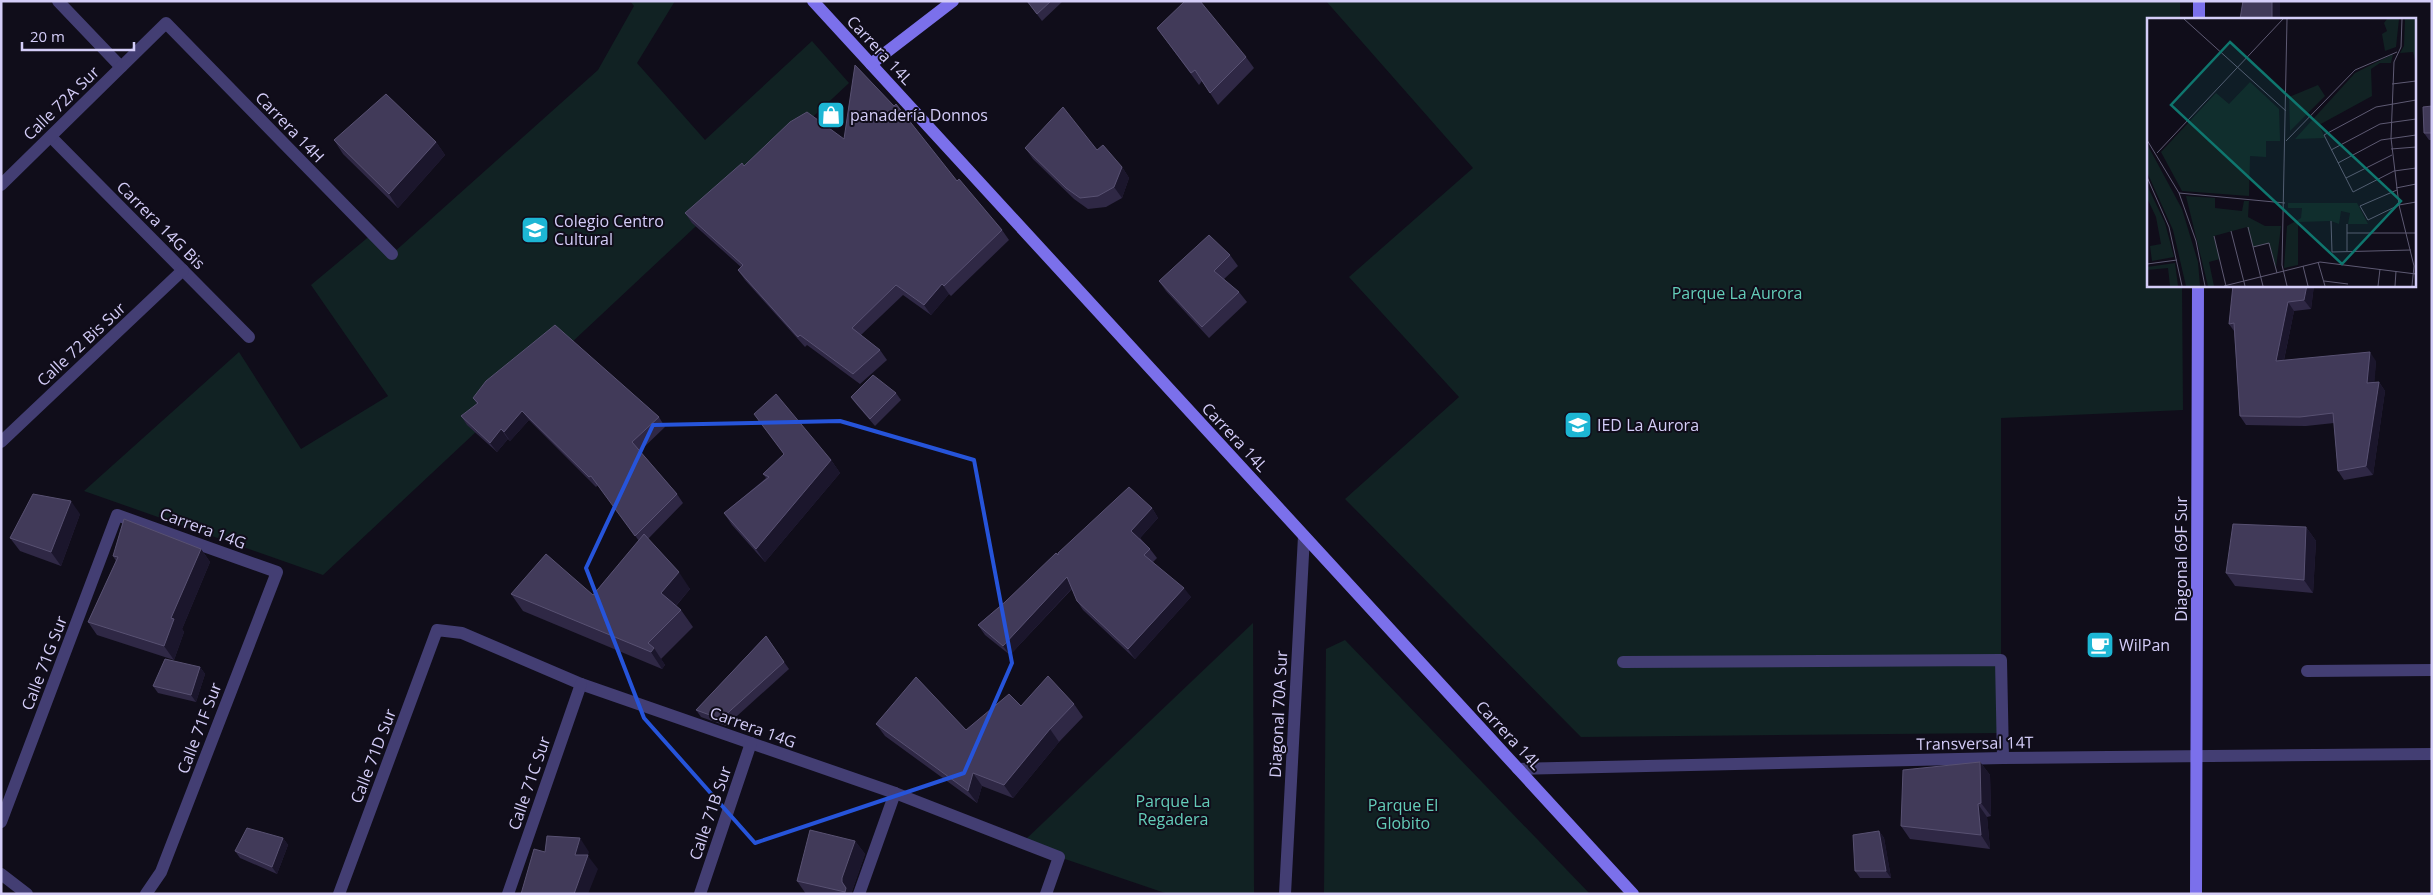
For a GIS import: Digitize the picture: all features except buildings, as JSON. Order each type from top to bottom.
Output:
[{"type":"street","points":[[58,1],[122,67]]},
{"type":"street","name":"Carrera 14L","points":[[813,1],[1633,894]]},
{"type":"street","points":[[871,64],[953,1]]},
{"type":"street","points":[[2199,1],[2199,18]]},
{"type":"street","name":"Calle 72A Sur","points":[[1,185],[166,24]]},
{"type":"street","name":"Carrera 14H","points":[[166,24],[392,254]]},
{"type":"street","name":"Carrera 14G Bis","points":[[51,137],[249,337]]},
{"type":"street","name":"Calle 72 Bis Sur","points":[[1,442],[183,270]]},
{"type":"street","name":"Diagonal 69F Sur","points":[[2196,894],[2198,286]]},
{"type":"street","name":"Carrera 14G","points":[[117,515],[277,572]]},
{"type":"street","name":"Calle 71G Sur","points":[[1,822],[117,515]]},
{"type":"street","name":"Diagonal 70A Sur","points":[[1286,894],[1304,536]]},
{"type":"street","name":"Calle 71F Sur","points":[[146,894],[160,872],[277,572]]},
{"type":"street","name":"Carrera 14G","points":[[437,630],[462,633],[582,684],[895,792],[1059,857],[1046,894]]},
{"type":"street","name":"Calle 71D Sur","points":[[339,894],[437,630]]},
{"type":"street","points":[[1623,662],[2001,660],[2003,758]]},
{"type":"street","points":[[2307,671],[2432,670]]},
{"type":"street","name":"Calle 71C Sur","points":[[508,894],[582,684]]},
{"type":"street","name":"Calle 71B Sur","points":[[700,894],[751,743]]},
{"type":"street","name":"Transversal 14T","points":[[1518,769],[2003,758],[2432,754]]},
{"type":"street","points":[[860,894],[895,792]]},
{"type":"street","points":[[1,874],[27,894]]},
{"type":"highlighted area","points":[[840,421],[974,460],[1012,663],[964,773],[755,843],[644,718],[586,568],[653,425]]},
{"type":"green space","points":[[630,1],[675,1],[637,63],[705,140],[812,41],[849,83],[323,575],[84,491],[239,352],[301,449],[388,396],[311,285],[372,234],[392,254],[598,70],[634,6]]},
{"type":"green space","name":"Parque La Aurora","points":[[1326,1],[2180,1],[2180,18],[2147,18],[2147,286],[2182,286],[2183,410],[2001,418],[2001,733],[1581,737],[1345,499],[1459,397],[1349,277],[1473,168]]},
{"type":"green space","name":"Parque La Regadera","points":[[1253,623],[1254,894],[1168,894],[1059,857],[1023,842]]},
{"type":"green space","name":"Parque El Globito","points":[[1345,640],[1590,894],[1324,894],[1326,649]]},
{"type":"place","name":"panadería Donnos","points":[[831,115]]},
{"type":"place","name":"Colegio Centro Cultural","points":[[535,230]]},
{"type":"place","name":"IED La Aurora","points":[[1578,425]]},
{"type":"place","name":"WilPan","points":[[2100,645]]}]
